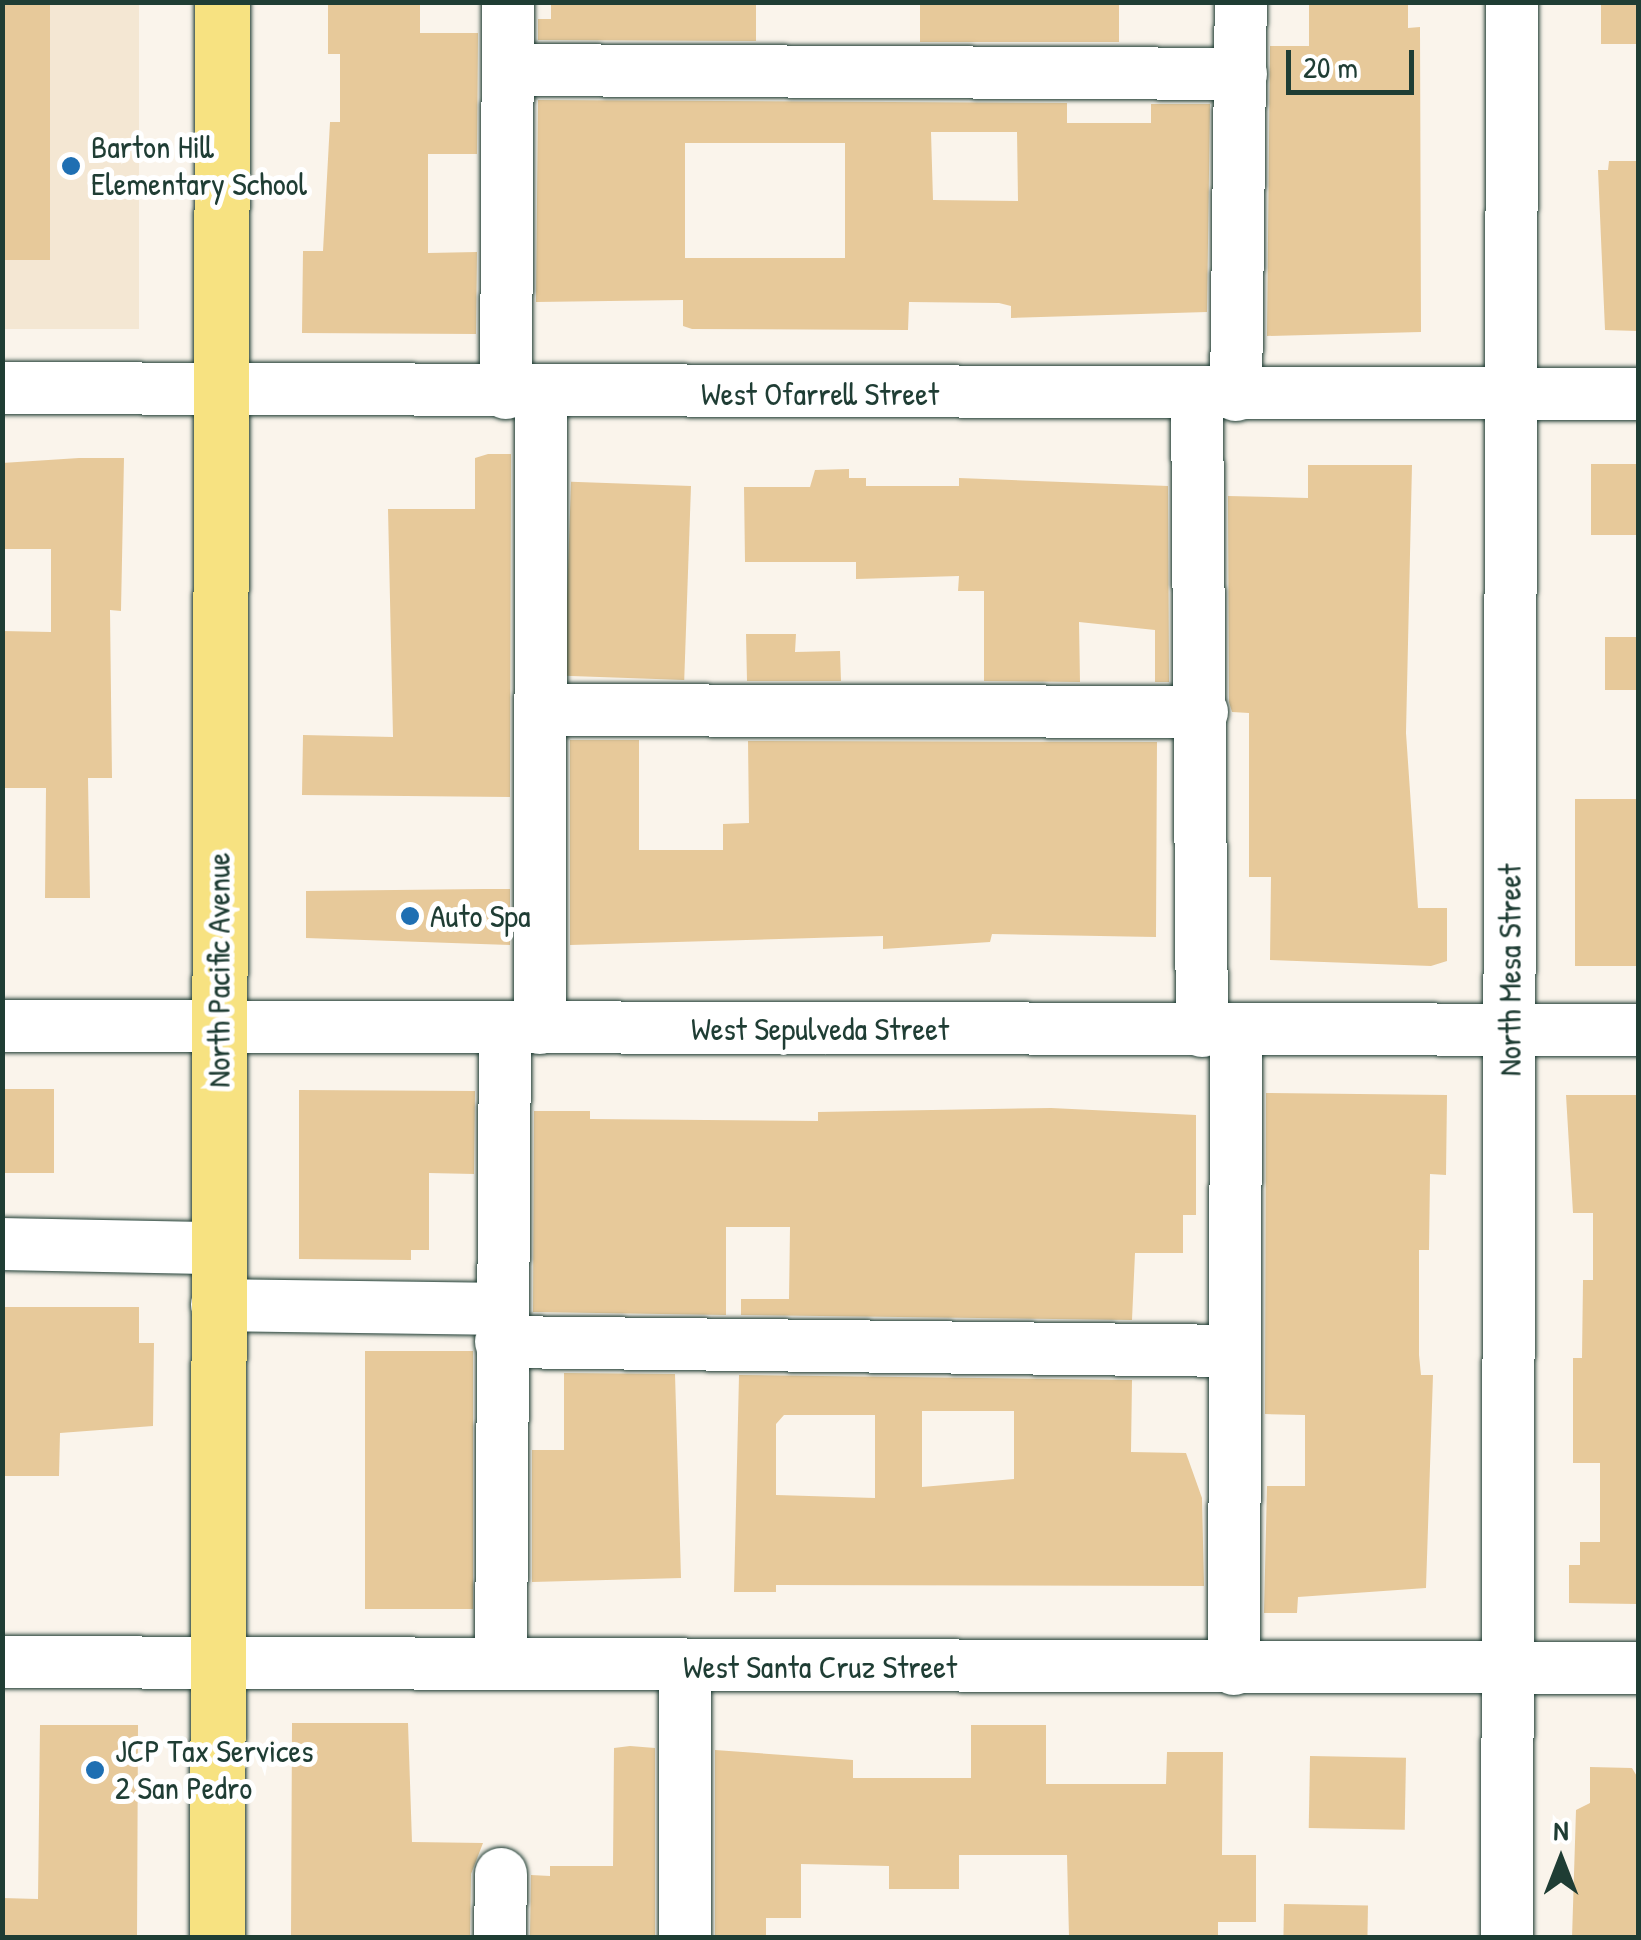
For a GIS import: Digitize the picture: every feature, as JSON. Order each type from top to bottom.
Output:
[{"type":"main road","name":"North Pacific Avenue","points":[[216,1938],[222,2]]},
{"type":"street","points":[[501,1664],[501,1326],[523,1028],[540,710],[508,70],[508,2]]},
{"type":"street","points":[[1234,1668],[1235,1351],[1202,712],[1216,395],[1241,74],[1241,2]]},
{"type":"street","name":"North Mesa Street","points":[[1507,1938],[1512,2]]},
{"type":"street","points":[[508,70],[1241,74]]},
{"type":"street","name":"West Ofarrell Street","points":[[2,388],[524,393],[1638,394]]},
{"type":"street","points":[[540,710],[1202,712]]},
{"type":"street","name":"West Sepulveda Street","points":[[2,1026],[1638,1030]]},
{"type":"street","points":[[2,1244],[218,1248]]},
{"type":"street","points":[[216,1305],[501,1326],[1235,1351]]},
{"type":"street","name":"West Santa Cruz Street","points":[[2,1662],[1638,1668]]},
{"type":"street","points":[[685,1666],[685,1938]]},
{"type":"street","points":[[500,1938],[501,1874]]},
{"type":"shaded area","name":"Barton Hill Elementary School","points":[[3,3],[139,3],[139,329],[3,329]]},
{"type":"building","points":[[2,2],[50,2],[50,260],[2,260]]},
{"type":"building","points":[[328,2],[420,2],[420,33],[478,33],[477,154],[428,154],[428,253],[477,252],[476,334],[302,333],[303,251],[323,251],[330,122],[340,122],[340,54],[328,54]]},
{"type":"building","points":[[551,2],[756,2],[756,41],[538,40],[538,19],[551,19]]},
{"type":"building","points":[[920,2],[1119,2],[1119,42],[920,42]]},
{"type":"building","points":[[1601,2],[1638,2],[1638,44],[1601,44]]},
{"type":"building","points":[[1309,4],[1408,4],[1408,28],[1420,27],[1421,332],[1267,336],[1270,46],[1309,46]]},
{"type":"building","points":[[538,100],[1067,103],[1067,123],[1151,123],[1151,104],[1210,104],[1207,312],[1011,318],[1011,306],[999,303],[909,302],[908,330],[692,329],[683,326],[683,300],[536,302]],"holes":[[[931,132],[1017,132],[1018,201],[933,200]],[[685,143],[845,143],[845,258],[685,258]]]},
{"type":"building","points":[[1609,161],[1638,161],[1638,331],[1605,330],[1598,170],[1608,170]]},
{"type":"building","points":[[511,454],[510,797],[302,795],[303,735],[393,737],[388,509],[475,509],[475,458]]},
{"type":"building","points":[[124,458],[121,611],[110,610],[112,778],[88,778],[90,898],[45,898],[46,788],[2,788],[2,631],[51,632],[51,549],[2,549],[2,463]]},
{"type":"building","points":[[1591,464],[1638,464],[1638,535],[1591,535]]},
{"type":"building","points":[[1308,465],[1412,465],[1406,733],[1418,908],[1447,908],[1447,961],[1431,966],[1270,960],[1271,877],[1249,877],[1249,713],[1232,712],[1229,702],[1228,496],[1308,498]]},
{"type":"building","points":[[849,469],[849,478],[866,478],[866,486],[959,486],[959,478],[1168,486],[1169,682],[1155,682],[1155,630],[1079,622],[1080,682],[984,681],[984,591],[958,591],[959,576],[856,579],[856,562],[745,562],[744,487],[810,487],[815,470]]},
{"type":"building","points":[[571,482],[691,486],[684,680],[564,676]]},
{"type":"building","points":[[746,634],[796,634],[795,652],[840,651],[841,681],[747,681]]},
{"type":"building","points":[[1605,637],[1638,637],[1638,690],[1605,690]]},
{"type":"building","points":[[570,740],[639,740],[639,850],[723,850],[723,824],[749,823],[748,741],[1157,742],[1156,937],[992,934],[990,942],[883,949],[883,936],[570,945]]},
{"type":"building","points":[[1575,799],[1638,799],[1638,966],[1575,966]]},
{"type":"building","name":"Auto Spa","points":[[510,889],[510,945],[306,938],[306,891]]},
{"type":"building","points":[[2,1089],[54,1089],[54,1173],[2,1173]]},
{"type":"building","points":[[299,1090],[475,1091],[474,1174],[429,1173],[429,1250],[411,1250],[411,1260],[299,1259]]},
{"type":"building","points":[[1266,1093],[1447,1095],[1446,1175],[1430,1174],[1429,1250],[1419,1250],[1421,1375],[1433,1375],[1426,1588],[1298,1597],[1297,1613],[1264,1613],[1267,1486],[1305,1486],[1305,1415],[1265,1414]]},
{"type":"building","points":[[1566,1095],[1638,1095],[1638,1604],[1569,1603],[1569,1565],[1580,1565],[1580,1542],[1600,1542],[1600,1463],[1573,1463],[1573,1358],[1582,1358],[1583,1280],[1593,1280],[1593,1213],[1573,1213]]},
{"type":"building","points":[[1051,1108],[1196,1115],[1196,1215],[1183,1215],[1183,1253],[1135,1253],[1132,1320],[741,1315],[741,1299],[789,1299],[790,1227],[726,1227],[726,1315],[533,1312],[534,1111],[590,1111],[590,1119],[818,1121],[818,1112]]},
{"type":"building","points":[[2,1307],[139,1307],[139,1343],[154,1343],[153,1426],[60,1433],[59,1476],[2,1476]]},
{"type":"building","points":[[365,1351],[473,1351],[473,1609],[365,1609]]},
{"type":"building","points":[[564,1373],[675,1374],[681,1578],[532,1582],[532,1450],[564,1450]]},
{"type":"building","points":[[739,1375],[1132,1380],[1131,1452],[1186,1453],[1202,1498],[1204,1586],[776,1585],[776,1592],[734,1592]],"holes":[[[922,1411],[1014,1411],[1014,1479],[922,1487]],[[784,1415],[875,1415],[875,1498],[776,1495],[776,1424]]]},
{"type":"building","points":[[292,1723],[408,1723],[412,1842],[483,1843],[471,1874],[470,1938],[291,1938]]},
{"type":"building","points":[[40,1725],[138,1725],[137,1938],[2,1938],[2,1898],[38,1899]]},
{"type":"building","points":[[971,1725],[1046,1725],[1046,1784],[1166,1784],[1167,1752],[1223,1752],[1222,1855],[1256,1855],[1256,1922],[1218,1922],[1218,1938],[1069,1937],[1067,1855],[959,1855],[959,1889],[889,1889],[889,1866],[801,1864],[801,1918],[766,1918],[766,1938],[715,1938],[715,1750],[853,1760],[853,1778],[971,1778]]},
{"type":"building","points":[[614,1748],[655,1748],[655,1938],[530,1938],[531,1875],[550,1876],[550,1866],[613,1866]]},
{"type":"building","points":[[1310,1756],[1406,1758],[1405,1830],[1309,1828]]},
{"type":"building","points":[[1590,1767],[1632,1768],[1638,1778],[1638,1938],[1572,1938],[1576,1810],[1590,1803]]},
{"type":"building","points":[[1284,1904],[1368,1905],[1367,1938],[1283,1938]]},
{"type":"place","name":"Barton Hill Elementary School","points":[[71,166]]},
{"type":"place","name":"Auto Spa","points":[[410,916]]},
{"type":"place","name":"JCP Tax Services 2 San Pedro","points":[[95,1770]]}]
